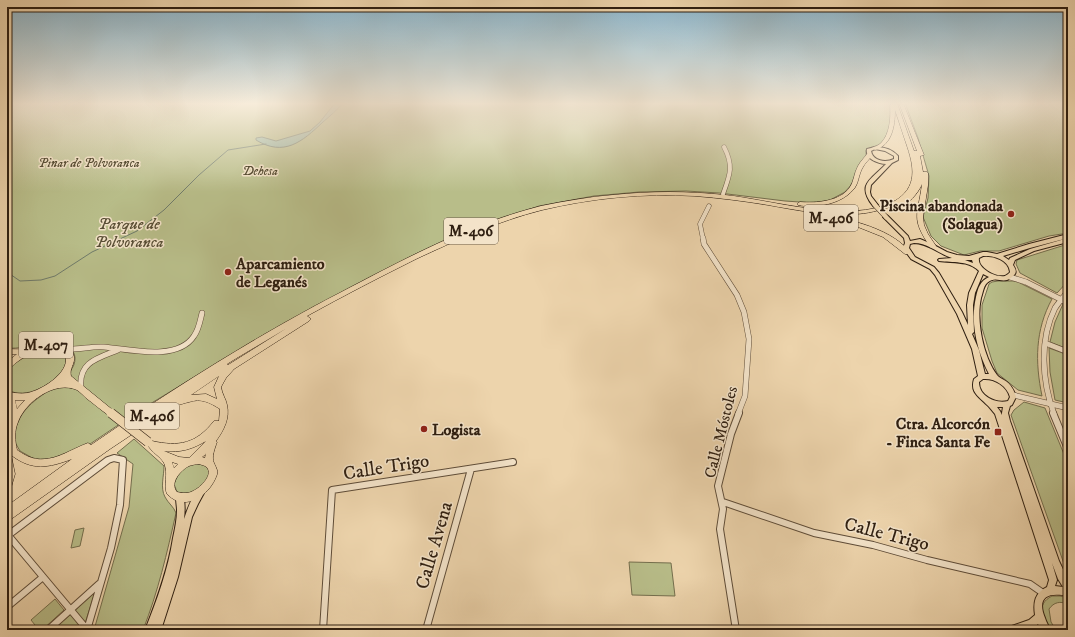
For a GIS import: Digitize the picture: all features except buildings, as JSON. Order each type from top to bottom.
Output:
[{"type":"highway","points":[[875,148],[881,146],[885,142],[889,133]]},
{"type":"highway","name":"M-406","points":[[666,194],[728,197],[842,213],[872,210],[892,204],[910,191],[914,184],[916,170],[903,133]]},
{"type":"highway","name":"M-406","points":[[7,518],[106,446],[242,357],[303,321],[408,265],[465,238],[509,220],[539,212],[600,200],[651,197],[716,199],[830,215],[859,216],[890,210],[908,200],[917,190],[922,174],[910,133]]},
{"type":"highway","points":[[912,133],[920,153],[924,172],[925,185],[919,210],[920,224],[926,236],[935,247]]},
{"type":"highway","name":"M-406","points":[[7,511],[102,442],[238,353],[342,294],[411,259],[484,226],[522,213],[565,203],[599,198],[666,194],[723,194],[803,204],[829,201],[842,197],[851,189],[857,179],[860,167],[869,155]]},
{"type":"highway","name":"M-406","points":[[777,207],[839,219],[862,226],[883,234],[907,252]]},
{"type":"highway","name":"M-406","points":[[150,444],[166,449],[187,446],[199,441],[208,434],[224,416],[223,407],[217,389],[218,380],[222,375],[231,367],[303,321]]},
{"type":"highway","name":"M-407","points":[[7,366],[27,351],[46,345],[61,346],[67,349],[70,354],[70,361],[66,372],[45,389]]},
{"type":"highway","name":"M-407","points":[[7,352],[27,351]]},
{"type":"highway","name":"M-407","points":[[66,372],[67,377],[162,454],[170,466],[171,491],[174,495],[180,498]]},
{"type":"highway","name":"M-407","points":[[7,396],[23,396],[58,384],[67,384],[82,389]]},
{"type":"highway","name":"M-406","points":[[45,389],[31,398],[13,422],[10,439],[13,452],[18,457],[31,463],[41,464],[56,462],[77,453],[95,444],[153,405],[170,397]]},
{"type":"highway","points":[[7,396],[14,404],[14,412],[7,429]]},
{"type":"highway","name":"M-406","points":[[106,446],[175,403],[185,399],[210,397],[223,407]]},
{"type":"highway","points":[[180,498],[186,498],[200,492],[206,488],[212,477],[212,467],[209,463],[210,451],[224,416]]},
{"type":"highway","points":[[171,480],[177,470],[190,461],[215,436]]},
{"type":"highway","name":"M-407","points":[[162,454],[179,461],[205,460],[209,463]]},
{"type":"highway","points":[[7,456],[11,474],[7,488]]},
{"type":"main road","points":[[882,171],[881,166],[869,155],[869,150],[875,148],[887,150],[894,154],[896,158],[882,171],[869,182],[867,190],[868,198],[906,237],[908,243],[906,248],[907,252],[913,258],[932,268],[937,274],[960,314],[976,350]]},
{"type":"main road","points":[[876,161],[890,163]]},
{"type":"main road","points":[[899,230],[909,237],[935,247],[949,255],[968,258],[987,254],[997,256],[1011,265]]},
{"type":"main road","points":[[997,256],[1068,236]]},
{"type":"main road","points":[[922,262],[932,264],[941,260],[954,260],[972,264],[995,277],[1001,278],[1012,275],[1012,259],[1018,255],[1068,240]]},
{"type":"main road","points":[[908,243],[921,241]]},
{"type":"main road","points":[[935,247],[941,254],[941,260]]},
{"type":"main road","points":[[976,257],[975,260],[980,269],[972,293],[970,305],[970,328],[982,377]]},
{"type":"main road","points":[[995,277],[989,278],[983,285],[977,303],[976,319],[978,333],[983,349],[995,378]]},
{"type":"main road","points":[[1046,630],[1039,617],[1038,599],[1047,592],[1053,580],[998,413],[976,389],[976,381],[982,377],[995,378],[1005,384],[1013,395],[1012,401],[1007,405],[1005,413],[1007,421],[1055,561],[1068,588]]},
{"type":"main road","points":[[988,401],[995,404],[1007,405]]},
{"type":"main road","points":[[157,630],[175,576],[187,517],[200,492]]},
{"type":"main road","points":[[149,630],[169,573],[181,518],[182,508],[180,498]]},
{"type":"main road","points":[[1047,592],[1068,592]]},
{"type":"main road","points":[[1012,630],[1032,624],[1039,617]]},
{"type":"street","points":[[723,194],[732,170],[730,160],[724,146]]},
{"type":"street","name":"Calle Móstoles","points":[[709,206],[700,224],[704,244],[737,295],[744,312],[749,339],[745,396],[731,434],[718,486],[723,506],[720,529],[736,630]]},
{"type":"street","points":[[1012,275],[1068,303]]},
{"type":"street","points":[[1068,291],[1060,299],[1050,319],[1045,343],[1045,370],[1050,404],[1068,449]]},
{"type":"street","points":[[67,349],[78,350],[91,347],[154,352],[170,350],[183,345],[193,338],[202,313]]},
{"type":"street","points":[[1045,343],[1068,352]]},
{"type":"street","points":[[70,361],[78,352],[91,347]]},
{"type":"street","points":[[82,389],[79,377],[83,369],[92,362],[120,349]]},
{"type":"street","points":[[1013,395],[1068,408]]},
{"type":"street","points":[[114,458],[123,460],[124,465],[120,505],[111,548],[88,628],[84,627],[80,623],[71,609],[7,536],[108,460],[114,458]]},
{"type":"street","name":"Calle Trigo","points":[[323,630],[332,490],[513,462]]},
{"type":"street","name":"Calle Avena","points":[[426,630],[471,469]]},
{"type":"street","name":"Calle Trigo","points":[[723,506],[814,533],[873,545],[927,560],[1030,584],[1047,592]]},
{"type":"street","points":[[7,607],[43,577]]},
{"type":"street","points":[[48,630],[100,584]]},
{"type":"green space","points":[[7,133],[888,133],[883,142],[866,150],[866,158],[851,185],[845,192],[830,200],[814,203],[686,191],[639,192],[594,196],[539,206],[460,233],[414,255],[265,334],[145,407],[90,444],[62,457],[36,460],[20,451],[13,439],[20,417],[29,406],[70,372],[74,365],[75,358],[71,346],[55,342],[7,348]]},
{"type":"green space","points":[[916,133],[1068,133],[1068,233],[1049,236],[999,251],[980,251],[964,255],[941,246],[931,236],[923,217],[928,198],[929,176]]},
{"type":"green space","points":[[1068,244],[1068,281],[1057,293],[1020,273],[1016,264],[1017,260]]},
{"type":"green space","points":[[998,281],[1016,281],[1052,299],[1042,322],[1038,346],[1038,371],[1042,396],[1018,390],[997,373],[992,361],[982,328],[982,305],[989,284]]},
{"type":"green space","points":[[1063,304],[1068,307],[1068,349],[1050,342],[1055,322]]},
{"type":"green space","points":[[48,348],[61,352],[66,359],[64,368],[56,378],[45,386],[32,392],[19,393],[7,389],[6,372],[14,362],[25,355]]},
{"type":"green space","points":[[1049,348],[1068,355],[1068,403],[1055,400],[1050,372]]},
{"type":"green space","points":[[1024,402],[1045,408],[1068,464],[1068,575],[1011,415],[1014,410]]},
{"type":"green space","points":[[134,439],[164,466],[162,486],[166,499],[176,513],[158,587],[143,630],[94,630],[129,507],[133,464],[117,453]]},
{"type":"green space","points":[[199,463],[205,465],[209,471],[206,482],[191,494],[177,492],[174,484],[180,472],[186,467]]},
{"type":"green space","points":[[84,528],[80,546],[71,548],[75,530]]},
{"type":"green space","points":[[629,562],[671,563],[675,596],[632,595]]},
{"type":"green space","points":[[95,592],[83,630],[53,630]]},
{"type":"green space","points":[[1052,596],[1068,598],[1068,604],[1057,603],[1049,609],[1051,622],[1056,630],[1049,630],[1042,612],[1044,603]]},
{"type":"green space","points":[[55,599],[64,610],[42,630],[39,630],[31,620]]},
{"type":"shaded area","points":[[304,133],[312,133],[300,141],[284,147],[266,145],[256,140],[256,138],[262,137],[276,141]]},
{"type":"waterway","points":[[7,272],[20,281],[41,280],[55,276],[92,252],[137,231],[164,210],[199,175],[228,150],[266,144]]},
{"type":"place","name":"Piscina abandonada (Solagua)","points":[[1011,214]]},
{"type":"place","name":"Aparcamiento de Leganés","points":[[228,272]]},
{"type":"place","name":"Logista","points":[[424,429]]},
{"type":"place","name":"Ctra. Alcorcón - Finca Santa Fe","points":[[998,432]]},
{"type":"park label","name":"Pinar de Polvoranca","points":[[89,162]]},
{"type":"park label","name":"Dehesa","points":[[260,170]]},
{"type":"park label","name":"Parque de Polvoranca","points":[[129,232]]}]
